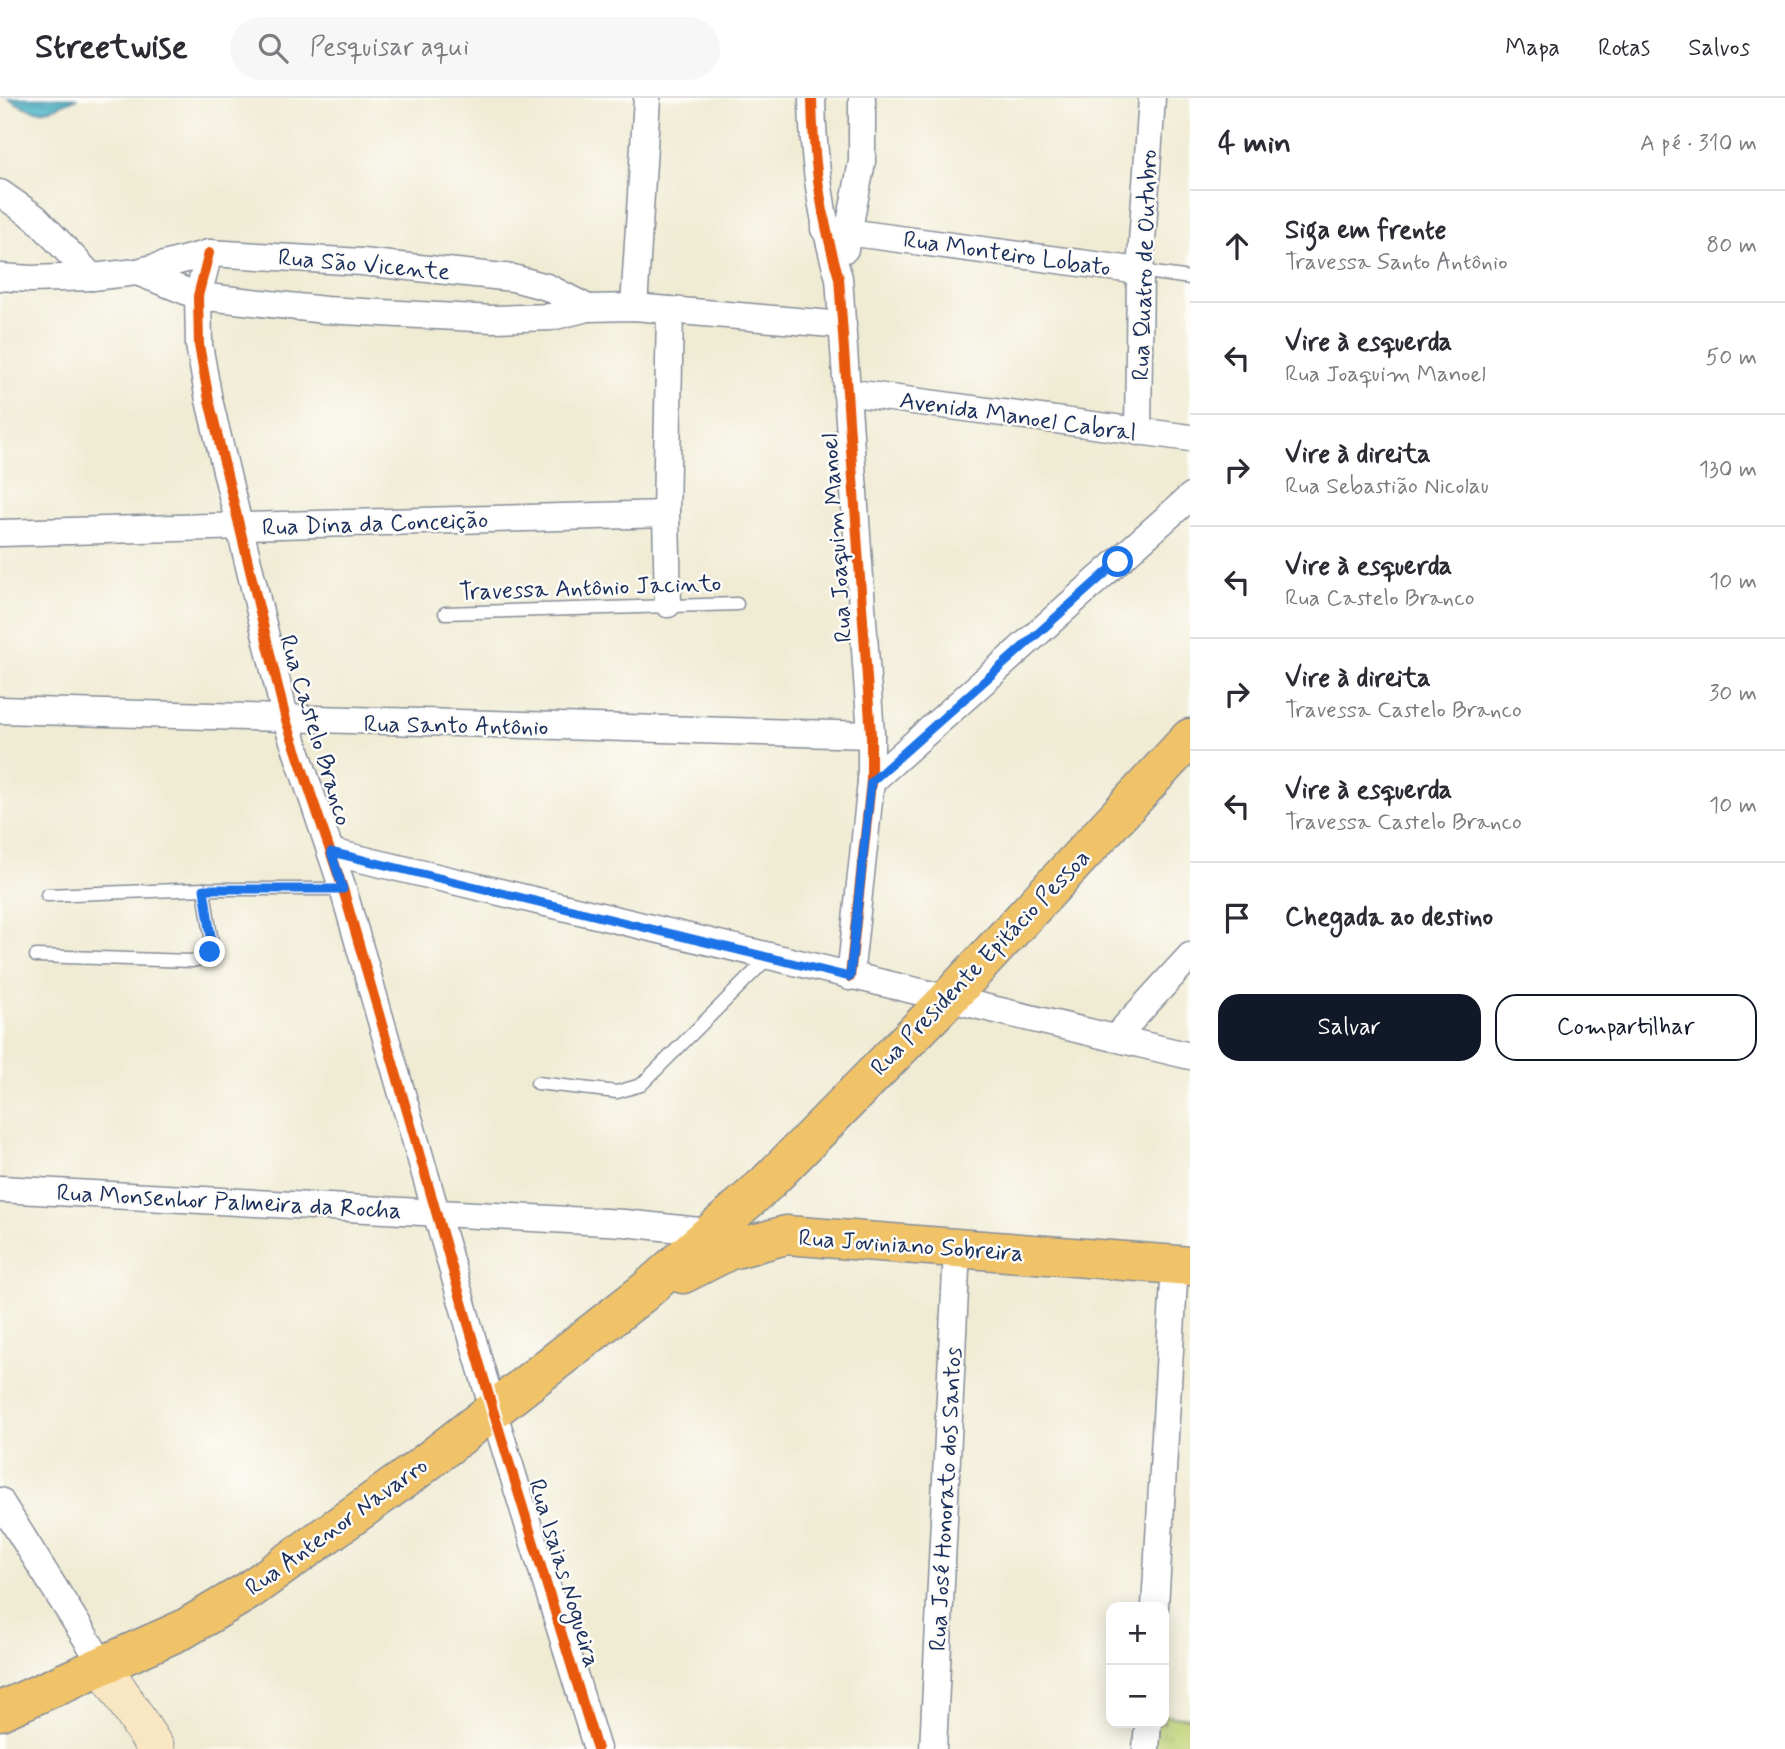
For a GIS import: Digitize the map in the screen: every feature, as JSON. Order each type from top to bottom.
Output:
[{"type":"main road","name":"Rua Presidente Epitácio Pessoa","points":[[643,1293],[767,1183],[948,999],[1190,738]]},
{"type":"main road","points":[[767,1183],[765,1196],[768,1211],[786,1235]]},
{"type":"main road","name":"Rua Joviniano Sobreira","points":[[643,1293],[728,1251],[786,1235],[1183,1265]]},
{"type":"main road","name":"Rua Antenor Navarro","points":[[0,1711],[104,1667],[184,1629],[248,1591],[418,1469],[643,1293]]},
{"type":"street","points":[[634,307],[647,98]]},
{"type":"street","name":"Rua Joaquim Manoel","points":[[812,98],[813,149],[836,231],[871,735],[871,782],[850,977]]},
{"type":"street","name":"Rua Joaquim Manoel","points":[[836,231],[862,162],[862,98]]},
{"type":"street","name":"Rua Quatro de Outubro","points":[[1138,432],[1140,271],[1152,98]]},
{"type":"street","points":[[0,193],[36,218],[92,277]]},
{"type":"street","name":"Rua Monteiro Lobato","points":[[836,231],[1140,271]]},
{"type":"street","name":"Rua São Vicente","points":[[0,277],[92,277],[136,272],[209,253],[362,262],[513,278],[547,288],[588,308]]},
{"type":"street","name":"Rua Castelo Branco","points":[[209,253],[198,296],[201,356],[238,528],[286,720],[343,889],[435,1212]]},
{"type":"street","name":"Rua São Vicente","points":[[136,272],[198,296],[326,310],[494,319],[551,317],[588,308],[634,307],[842,325]]},
{"type":"street","points":[[668,604],[666,514],[670,310]]},
{"type":"street","name":"Avenida Manoel Cabral","points":[[846,392],[1190,438]]},
{"type":"street","points":[[871,782],[1190,497]]},
{"type":"street","name":"Rua Dina da Conceição","points":[[0,533],[666,514]]},
{"type":"street","name":"Rua Santo Antônio","points":[[0,710],[871,735]]},
{"type":"street","points":[[331,852],[1190,1056]]},
{"type":"street","points":[[1115,1038],[1190,957]]},
{"type":"street","name":"Rua Monsenhor Palmeira da Rocha","points":[[0,1189],[624,1223],[709,1232]]},
{"type":"street","name":"Rua Isaias Nogueira","points":[[435,1212],[597,1749]]},
{"type":"street","name":"Rua José Honorato dos Santos","points":[[933,1749],[957,1248]]},
{"type":"street","points":[[1155,1602],[1183,1265]]},
{"type":"street","points":[[0,1501],[156,1749]]},
{"type":"street","points":[[1146,1749],[1148,1728]]},
{"type":"lane","name":"Rua Monteiro Lobato","points":[[1140,271],[1190,278]]},
{"type":"lane","name":"Travessa Antônio Jacinto","points":[[445,613],[668,604],[737,604]]},
{"type":"lane","points":[[47,895],[204,889],[343,889]]},
{"type":"lane","points":[[36,956],[192,961],[204,958],[212,943],[204,889]]},
{"type":"lane","points":[[537,1083],[617,1092],[641,1085],[770,956]]},
{"type":"green space","points":[[1169,1716],[1190,1718],[1190,1749],[1150,1749],[1151,1728],[1169,1728]]},
{"type":"water","points":[[8,98],[77,98],[58,107],[35,110]]},
{"type":"cycle path","points":[[812,98],[819,189],[839,278],[871,735],[871,782],[850,977]]},
{"type":"cycle path","points":[[209,253],[198,296],[199,345],[209,400],[286,720],[343,889],[493,1410],[597,1749]]},
{"type":"route","points":[[210,952],[212,943],[204,889],[343,889],[331,852],[850,977],[871,782],[1118,562]]}]
